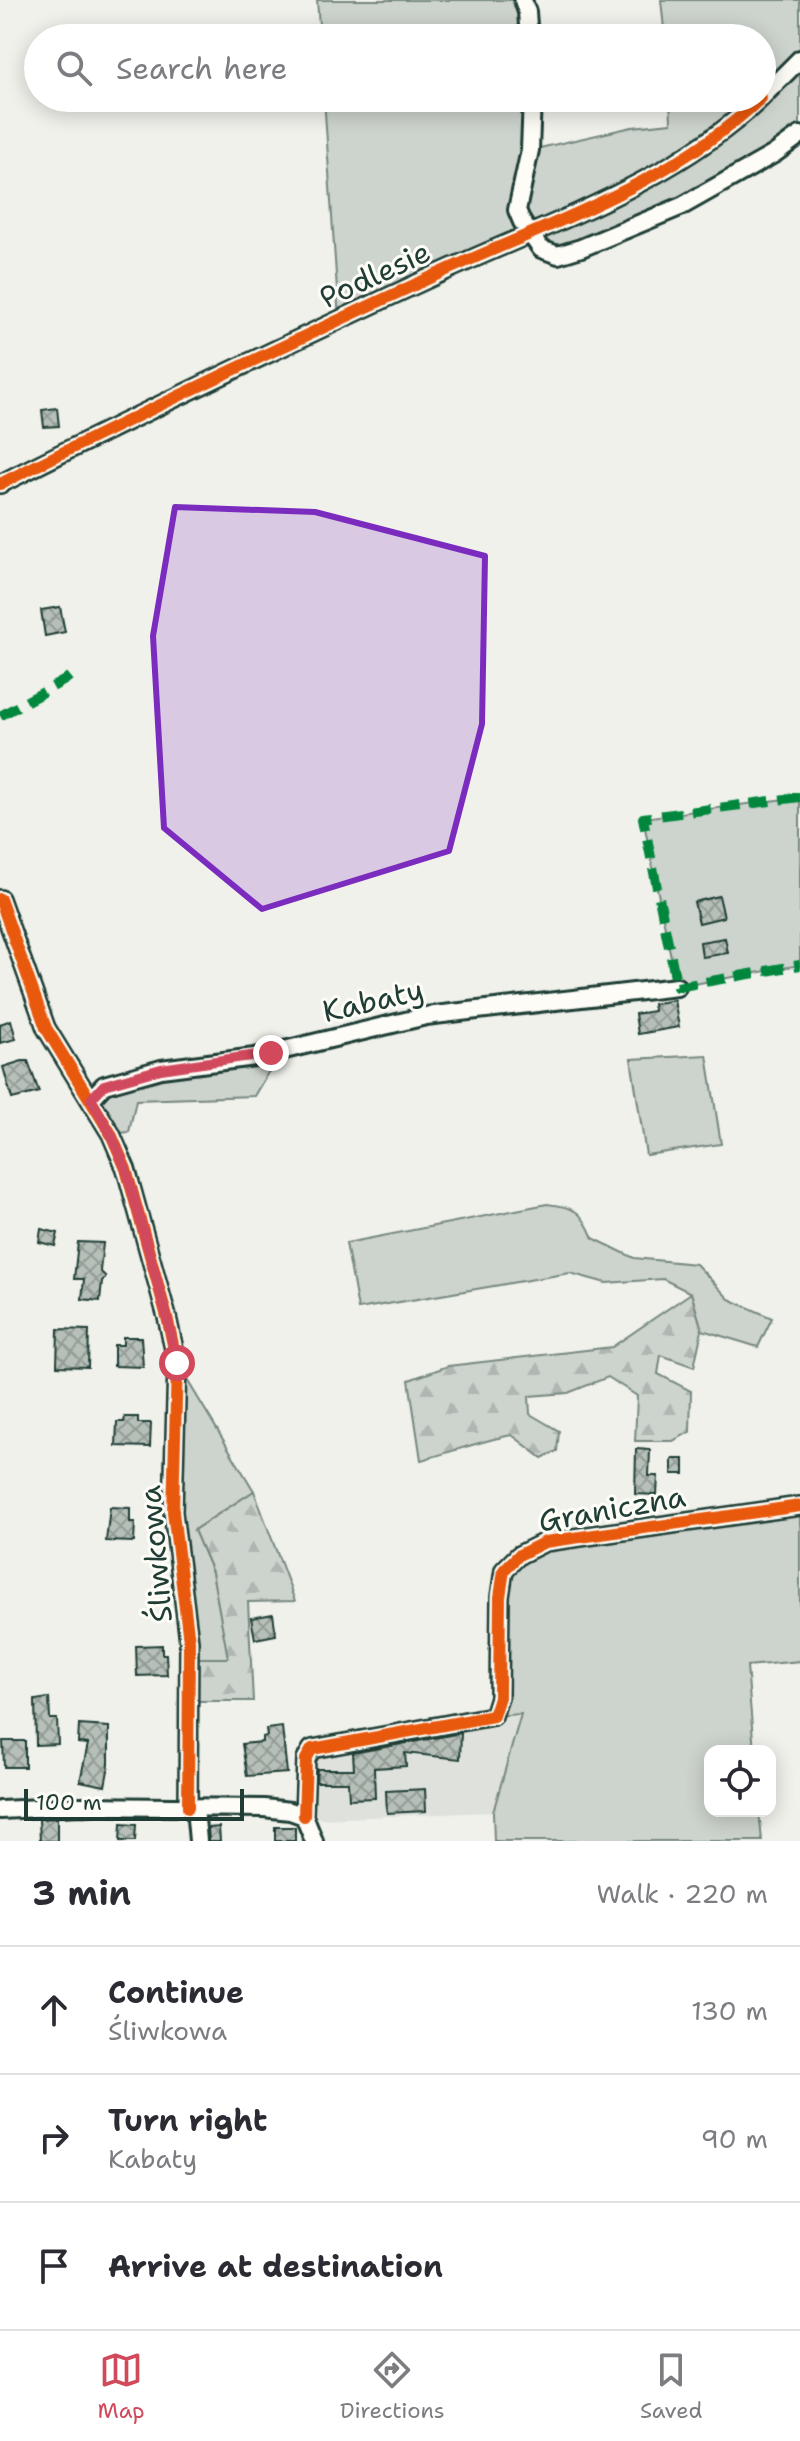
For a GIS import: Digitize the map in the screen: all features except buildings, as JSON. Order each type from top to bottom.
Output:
[{"type":"street","points":[[523,0],[528,24]]},
{"type":"street","name":"Podlesie","points":[[776,84],[800,59]]},
{"type":"street","points":[[531,112],[530,150],[517,210],[541,249],[558,255],[682,206],[774,154],[800,135]]},
{"type":"street","name":"Podlesie","points":[[0,484],[230,370],[636,186],[701,148],[745,112]]},
{"type":"street","name":"Śliwkowa","points":[[0,899],[46,1028],[111,1134],[126,1169],[177,1363],[173,1512],[189,1641],[191,1808],[198,1841]]},
{"type":"street","name":"Kabaty","points":[[91,1099],[104,1085],[161,1069],[255,1057],[426,1016],[677,987]]},
{"type":"street","name":"Graniczna","points":[[314,1841],[304,1816],[306,1759],[312,1749],[493,1716],[499,1697],[500,1597],[504,1570],[519,1555],[545,1542],[800,1506]]},
{"type":"street","points":[[0,1810],[81,1806],[264,1808],[304,1816]]},
{"type":"highlighted area","points":[[175,507],[315,512],[485,556],[482,724],[449,851],[262,909],[164,828],[153,636]]},
{"type":"shaded area","points":[[521,1713],[493,1812],[321,1819],[304,1808],[312,1749]]},
{"type":"green space","points":[[317,0],[523,0],[527,24],[319,24]]},
{"type":"green space","points":[[661,0],[800,0],[800,135],[682,206],[558,255],[528,234],[339,320],[325,112],[532,112],[531,150],[632,127],[671,123],[671,112],[776,112],[776,24],[664,24]]},
{"type":"green space","points":[[800,797],[800,965],[677,987],[643,818]]},
{"type":"green space","points":[[271,1053],[269,1071],[254,1096],[136,1100],[129,1132],[111,1134],[91,1099],[104,1085]]},
{"type":"green space","points":[[707,1055],[721,1144],[646,1155],[631,1059]]},
{"type":"green space","points":[[547,1204],[576,1212],[593,1238],[634,1258],[696,1264],[729,1299],[772,1318],[758,1347],[702,1330],[691,1293],[663,1279],[606,1283],[570,1273],[358,1309],[346,1243]]},
{"type":"green space","points":[[691,1293],[702,1330],[694,1367],[661,1355],[658,1374],[691,1391],[690,1432],[673,1441],[635,1441],[637,1396],[608,1377],[568,1393],[529,1396],[530,1414],[559,1431],[557,1451],[542,1458],[512,1435],[421,1460],[409,1380],[448,1366],[612,1347]]},
{"type":"green space","points":[[177,1363],[254,1491],[194,1530],[212,1572],[229,1659],[189,1658],[173,1512]]},
{"type":"green space","points":[[254,1491],[295,1601],[248,1602],[253,1701],[189,1701],[189,1658],[228,1658],[212,1572],[194,1530]]},
{"type":"green space","points":[[800,1506],[800,1661],[747,1666],[754,1745],[704,1745],[704,1817],[760,1817],[762,1841],[494,1841],[493,1812],[521,1714],[493,1716],[504,1570],[545,1542]]},
{"type":"marked path","points":[[0,716],[65,680],[77,670]]},
{"type":"marked path","points":[[800,797],[643,818],[677,987],[800,965]]},
{"type":"cycle path","points":[[0,484],[328,325],[607,199],[688,155],[745,112]]},
{"type":"cycle path","points":[[0,899],[46,1028],[111,1134],[126,1169],[177,1363],[173,1512],[189,1641],[188,1808]]},
{"type":"cycle path","points":[[304,1816],[306,1759],[312,1749],[493,1716],[499,1697],[500,1597],[504,1570],[519,1555],[545,1542],[800,1506]]},
{"type":"route","points":[[177,1363],[126,1169],[91,1099],[104,1085],[161,1069],[271,1053]]}]
